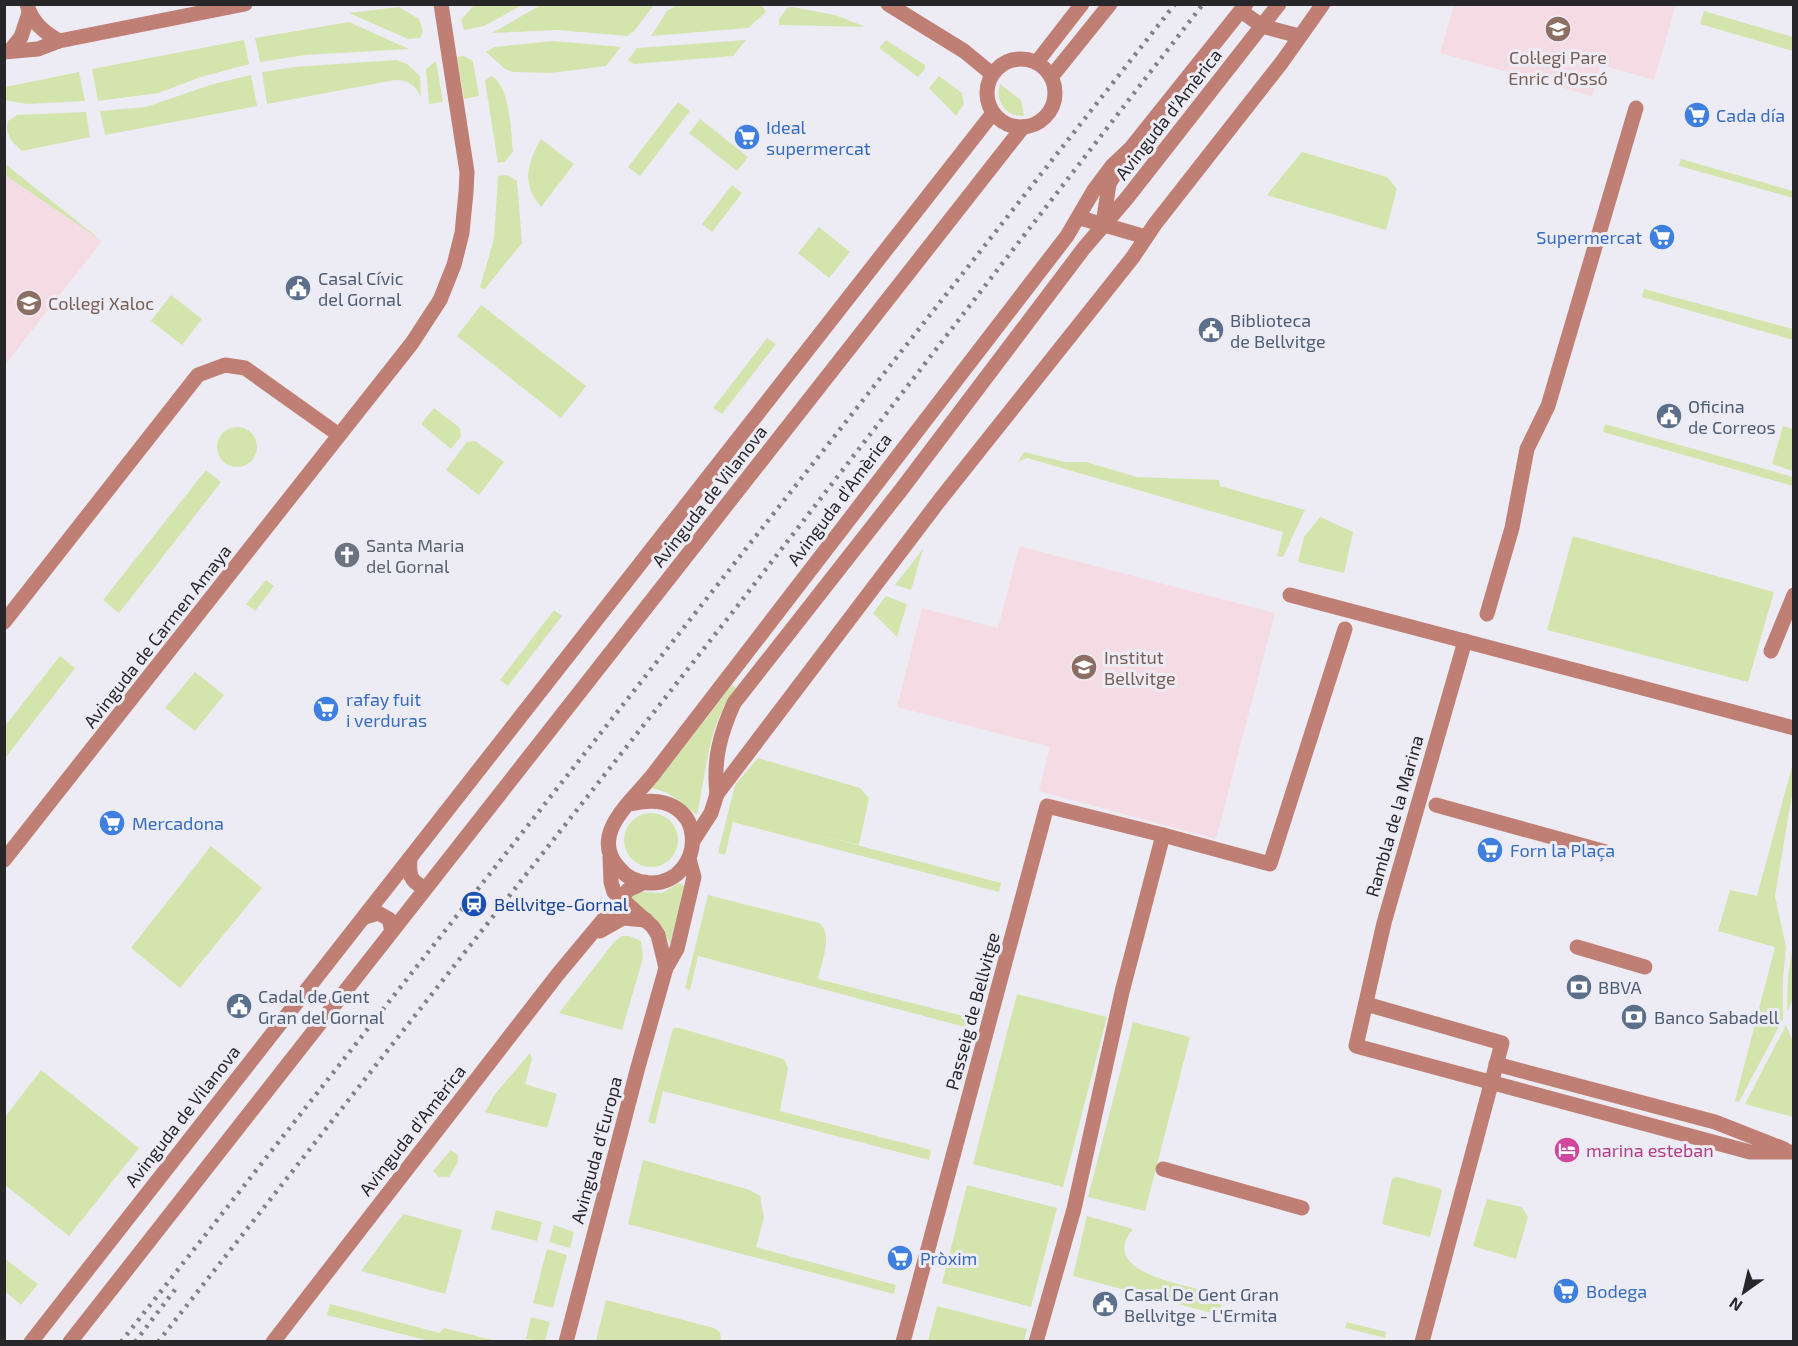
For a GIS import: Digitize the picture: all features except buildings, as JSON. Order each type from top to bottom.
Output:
[{"type":"street","points":[[7,52],[38,49],[59,41],[245,4]]},
{"type":"street","name":"Avinguda de Carmen Amaya","points":[[4,860],[412,343],[440,300],[459,243],[467,172],[441,4]]},
{"type":"street","points":[[888,4],[964,51],[992,74]]},
{"type":"street","points":[[1037,62],[1082,4]]},
{"type":"street","points":[[1052,76],[1110,4]]},
{"type":"street","name":"Avinguda d'Amèrica","points":[[717,794],[714,769],[719,738],[734,703],[902,490],[1103,224],[1127,198],[1279,4]]},
{"type":"street","name":"Avinguda d'Amèrica","points":[[273,1341],[620,899],[632,886],[645,882],[660,882],[670,878],[689,859],[693,841],[711,813],[717,794],[850,616],[1146,237],[1323,4]]},
{"type":"street","name":"Avinguda d'Amèrica","points":[[1103,224],[1109,184],[1131,148],[1243,8],[1262,26],[1299,36]]},
{"type":"street","points":[[28,9],[44,31],[59,41]]},
{"type":"street","points":[[7,52],[21,37],[28,9]]},
{"type":"street","points":[[1021,58],[1037,62],[1052,76],[1055,95],[1050,113],[1035,125],[1023,128],[1011,126],[993,113],[987,93],[992,74],[1010,60],[1021,58]]},
{"type":"street","points":[[1487,614],[1512,528],[1527,449],[1548,406],[1636,108]]},
{"type":"street","name":"Avinguda de Vilanova","points":[[31,1341],[993,113]]},
{"type":"street","name":"Avinguda de Vilanova","points":[[70,1341],[1023,128]]},
{"type":"street","name":"Avinguda d'Amèrica","points":[[610,855],[607,842],[611,827],[1080,218],[1094,190],[1112,166],[1131,148]]},
{"type":"street","points":[[1080,218],[1146,237]]},
{"type":"street","points":[[4,622],[198,375],[225,365],[245,368],[339,435]]},
{"type":"street","points":[[1290,595],[1794,728]]},
{"type":"street","points":[[1771,651],[1794,595]]},
{"type":"street","name":"Passeig de Bellvitge","points":[[903,1341],[1047,806],[1270,864],[1345,629]]},
{"type":"street","name":"Rambla de la Marina","points":[[1465,641],[1384,923],[1356,1046],[1750,1152],[1792,1152]]},
{"type":"street","points":[[630,804],[658,801],[671,805],[683,814],[691,825],[693,841]]},
{"type":"street","name":"Rambla de la Marina","points":[[1436,805],[1606,852]]},
{"type":"street","points":[[1036,1341],[1074,1209],[1122,992],[1163,835]]},
{"type":"street","points":[[610,855],[625,874],[645,882]]},
{"type":"street","name":"Avinguda d'Europa","points":[[610,855],[611,882],[620,899],[646,920],[658,935],[666,968]]},
{"type":"street","points":[[410,858],[409,876],[414,884],[425,888]]},
{"type":"street","name":"Avinguda d'Europa","points":[[566,1341],[666,968],[677,949],[693,888],[693,870],[689,859]]},
{"type":"street","name":"Avinguda d'Amèrica","points":[[583,944],[605,903],[611,882]]},
{"type":"street","points":[[365,916],[378,914],[389,919],[392,931]]},
{"type":"street","name":"Avinguda d'Amèrica","points":[[583,944],[616,920],[628,918],[646,920]]},
{"type":"street","points":[[1577,947],[1645,967]]},
{"type":"street","points":[[1366,1004],[1502,1043],[1422,1341]]},
{"type":"street","name":"Rambla de la Marina","points":[[1496,1064],[1715,1122],[1792,1152]]},
{"type":"street","points":[[1163,1169],[1302,1208]]},
{"type":"shaded area","name":"Col·legi Pare Enric d'Ossó","points":[[1454,4],[1676,5],[1654,80],[1601,65],[1592,96],[1440,53]]},
{"type":"shaded area","name":"Col·legi Xaloc","points":[[5,175],[102,241],[5,365]]},
{"type":"shaded area","name":"Institut Bellvitge","points":[[1019,546],[1275,613],[1216,839],[1039,791],[1050,747],[897,707],[922,608],[998,628]]},
{"type":"green space","points":[[474,5],[522,5],[484,26],[464,30],[461,20]]},
{"type":"green space","points":[[541,5],[654,5],[634,31],[627,36],[557,30],[492,33]]},
{"type":"green space","points":[[677,5],[762,5],[766,12],[748,28],[651,36],[667,11]]},
{"type":"green space","points":[[399,7],[419,19],[423,32],[420,38],[408,39],[349,13]]},
{"type":"green space","points":[[787,8],[835,15],[866,27],[779,25],[779,19]]},
{"type":"green space","points":[[1704,11],[1793,37],[1793,51],[1700,24]]},
{"type":"green space","points":[[349,22],[409,49],[305,55],[260,62],[255,38]]},
{"type":"green space","points":[[244,40],[249,64],[201,77],[158,93],[98,101],[92,69]]},
{"type":"green space","points":[[746,40],[733,56],[634,64],[628,60],[637,48]]},
{"type":"green space","points":[[886,40],[925,65],[925,69],[918,77],[879,48]]},
{"type":"green space","points":[[554,41],[621,47],[606,66],[550,73],[513,72],[505,69],[486,52],[494,47]]},
{"type":"green space","points":[[463,56],[473,61],[479,96],[464,99],[457,57]]},
{"type":"green space","points":[[396,60],[407,64],[420,76],[421,97],[411,84],[395,80],[267,104],[262,72],[294,67]]},
{"type":"green space","points":[[436,61],[443,102],[429,104],[426,69]]},
{"type":"green space","points":[[79,72],[85,101],[26,104],[5,100],[5,87]]},
{"type":"green space","points":[[251,75],[257,106],[105,135],[100,111],[146,107],[210,85]]},
{"type":"green space","points":[[491,76],[497,81],[506,99],[513,152],[504,162],[498,163],[485,81]]},
{"type":"green space","points":[[939,76],[962,93],[964,104],[956,116],[929,88]]},
{"type":"green space","points":[[1000,84],[1021,100],[1024,116],[1012,114],[1003,107],[999,97]]},
{"type":"green space","points":[[678,102],[690,111],[640,176],[628,167]]},
{"type":"green space","points":[[86,112],[90,137],[22,151],[8,134],[8,121],[17,115]]},
{"type":"green space","points":[[700,119],[748,157],[737,171],[689,133]]},
{"type":"green space","points":[[541,139],[574,164],[541,207],[531,190],[528,173],[532,157]]},
{"type":"green space","points":[[1302,152],[1387,177],[1397,189],[1386,230],[1267,195]]},
{"type":"green space","points":[[1681,159],[1793,191],[1793,198],[1679,166]]},
{"type":"green space","points":[[5,164],[9,167],[102,241],[5,175]]},
{"type":"green space","points":[[507,175],[517,181],[522,243],[484,290],[480,287],[494,239],[498,176]]},
{"type":"green space","points":[[732,185],[742,193],[712,232],[702,224]]},
{"type":"green space","points":[[819,227],[850,252],[829,278],[798,253]]},
{"type":"green space","points":[[1644,289],[1793,329],[1793,340],[1642,297]]},
{"type":"green space","points":[[171,295],[202,319],[182,345],[151,321]]},
{"type":"green space","points":[[481,305],[586,386],[561,418],[457,336]]},
{"type":"green space","points":[[767,338],[776,344],[722,414],[713,408]]},
{"type":"green space","points":[[434,408],[460,428],[461,436],[451,449],[421,424]]},
{"type":"green space","points":[[1605,424],[1793,477],[1793,486],[1603,432]]},
{"type":"green space","points":[[1783,426],[1793,429],[1793,471],[1772,464]]},
{"type":"green space","points":[[237,427],[245,428],[251,433],[256,439],[256,455],[251,461],[245,466],[237,467],[229,466],[223,461],[218,455],[217,447],[218,439],[223,433],[229,428]]},
{"type":"green space","points":[[475,441],[504,462],[479,495],[446,470],[467,442]]},
{"type":"green space","points":[[1024,452],[1065,462],[1086,462],[1137,477],[1219,480],[1220,486],[1305,510],[1283,557],[1277,556],[1283,532],[1027,458],[1018,462]]},
{"type":"green space","points":[[206,470],[221,482],[119,613],[103,600]]},
{"type":"green space","points":[[1320,517],[1353,532],[1344,573],[1298,562],[1304,537]]},
{"type":"green space","points":[[1573,536],[1774,592],[1748,682],[1547,630]]},
{"type":"green space","points":[[923,549],[911,590],[895,585]]},
{"type":"green space","points":[[266,580],[274,586],[255,611],[246,604]]},
{"type":"green space","points":[[886,596],[907,604],[897,637],[873,613]]},
{"type":"green space","points":[[554,610],[562,616],[508,686],[500,680]]},
{"type":"green space","points":[[60,656],[75,668],[6,757],[5,726]]},
{"type":"green space","points":[[195,672],[224,695],[195,731],[165,708]]},
{"type":"green space","points":[[732,685],[736,688],[719,717],[709,749],[697,815],[668,793],[652,788]]},
{"type":"green space","points":[[758,758],[860,788],[869,798],[859,845],[815,834],[1001,883],[999,892],[733,822],[725,855],[718,853],[735,785]]},
{"type":"green space","points":[[1793,763],[1793,789],[1775,896],[1786,947],[1783,1019],[1739,1102],[1735,1101],[1775,947],[1718,931],[1730,890],[1757,896]]},
{"type":"green space","points":[[651,813],[661,815],[670,821],[676,830],[678,840],[676,850],[670,859],[661,865],[651,867],[641,865],[632,859],[626,850],[624,840],[626,830],[632,821],[641,815]]},
{"type":"green space","points":[[211,846],[262,888],[180,988],[131,948]]},
{"type":"green space","points":[[679,883],[686,887],[670,944],[660,923],[631,900],[631,891],[662,893]]},
{"type":"green space","points":[[708,895],[819,923],[826,934],[826,941],[818,979],[967,1017],[965,1027],[698,956],[690,990],[685,988]]},
{"type":"green space","points":[[622,936],[641,941],[643,958],[622,1030],[559,1013],[614,942]]},
{"type":"green space","points":[[1793,944],[1793,1000],[1787,1012],[1788,976]]},
{"type":"green space","points":[[1017,994],[1107,1017],[1063,1187],[973,1164]]},
{"type":"green space","points":[[1133,1022],[1190,1037],[1145,1211],[1088,1197]]},
{"type":"green space","points":[[1786,1025],[1793,1042],[1793,1117],[1745,1104]]},
{"type":"green space","points":[[673,1028],[680,1028],[784,1059],[788,1068],[780,1111],[931,1150],[929,1160],[663,1091],[655,1124],[648,1122]]},
{"type":"green space","points":[[530,1053],[532,1059],[525,1084],[557,1094],[547,1128],[485,1112],[495,1094]]},
{"type":"green space","points":[[41,1070],[139,1148],[69,1236],[5,1185],[5,1117]]},
{"type":"green space","points":[[451,1150],[458,1155],[458,1162],[449,1177],[439,1177],[433,1171]]},
{"type":"green space","points":[[643,1160],[750,1190],[760,1196],[764,1218],[756,1247],[896,1285],[894,1294],[628,1224]]},
{"type":"green space","points":[[1397,1177],[1439,1188],[1442,1191],[1430,1237],[1382,1224],[1392,1179]]},
{"type":"green space","points":[[967,1185],[1057,1208],[1031,1307],[942,1283]]},
{"type":"green space","points":[[1487,1199],[1522,1207],[1528,1217],[1516,1259],[1473,1246]]},
{"type":"green space","points":[[496,1210],[542,1222],[537,1241],[491,1229]]},
{"type":"green space","points":[[403,1214],[462,1230],[445,1294],[361,1271]]},
{"type":"green space","points":[[1087,1216],[1133,1229],[1125,1245],[1127,1258],[1138,1268],[1173,1283],[1224,1295],[1219,1315],[1073,1276]]},
{"type":"green space","points":[[554,1225],[574,1232],[570,1248],[549,1242]]},
{"type":"green space","points":[[547,1249],[567,1255],[553,1308],[533,1303]]},
{"type":"green space","points":[[4,1258],[38,1284],[21,1305],[5,1291]]},
{"type":"green space","points":[[606,1300],[714,1328],[720,1332],[721,1341],[596,1341]]},
{"type":"green space","points":[[330,1304],[440,1333],[444,1328],[496,1341],[429,1341],[327,1315]]},
{"type":"green space","points":[[937,1306],[1027,1329],[1024,1341],[928,1341]]},
{"type":"green space","points":[[531,1317],[550,1322],[545,1341],[526,1339]]},
{"type":"green space","points":[[1347,1322],[1386,1332],[1385,1338],[1345,1328]]},
{"type":"railway","points":[[121,1342],[1175,4]]},
{"type":"railway","points":[[158,1342],[739,604],[1203,4]]},
{"type":"railway","points":[[135,1342],[177,1287]]},
{"type":"place","name":"Col·legi Pare Enric d'Ossó","points":[[1558,29]]},
{"type":"place","name":"Cada día","points":[[1697,115]]},
{"type":"place","name":"Ideal supermercat","points":[[747,137]]},
{"type":"place","name":"Supermercat","points":[[1662,237]]},
{"type":"place","name":"Casal Cívic del Gornal","points":[[298,288]]},
{"type":"place","name":"Col·legi Xaloc","points":[[29,303]]},
{"type":"place","name":"Biblioteca de Bellvitge","points":[[1211,330]]},
{"type":"place","name":"Oficina de Correos","points":[[1669,416]]},
{"type":"place","name":"Santa Maria del Gornal","points":[[347,555]]},
{"type":"place","name":"Institut Bellvitge","points":[[1084,667]]},
{"type":"place","name":"rafay fuit i verduras","points":[[326,709]]},
{"type":"place","name":"Mercadona","points":[[112,823]]},
{"type":"place","name":"Forn la Plaça","points":[[1490,850]]},
{"type":"place","name":"Bellvitge-Gornal","points":[[474,904]]},
{"type":"place","name":"BBVA","points":[[1579,987]]},
{"type":"place","name":"Cadal de Gent Gran del Gornal","points":[[239,1006]]},
{"type":"place","name":"Banco Sabadell","points":[[1634,1017]]},
{"type":"place","name":"marina esteban","points":[[1567,1150]]},
{"type":"place","name":"Pròxim","points":[[900,1258]]},
{"type":"place","name":"Bodega","points":[[1566,1291]]},
{"type":"place","name":"Casal De Gent Gran Bellvitge - L'Ermita","points":[[1105,1304]]}]
